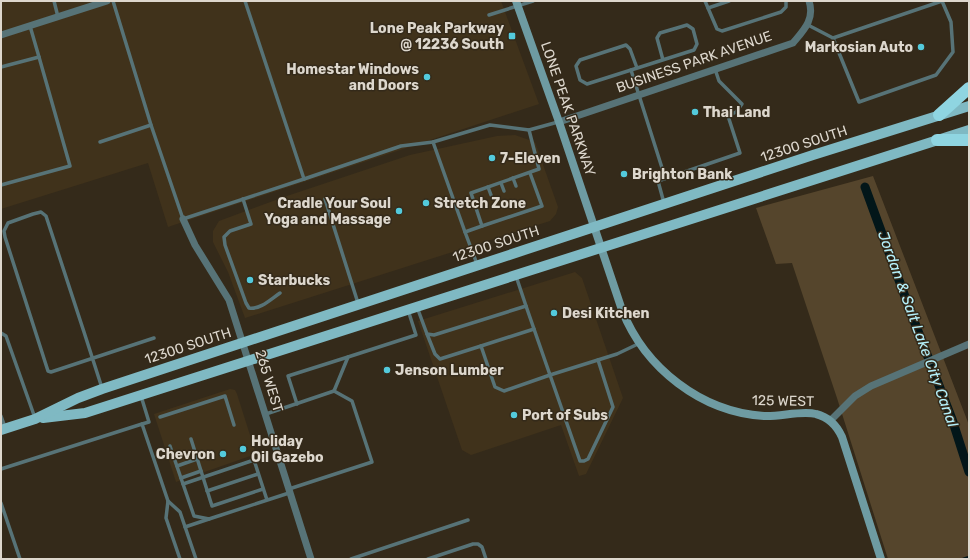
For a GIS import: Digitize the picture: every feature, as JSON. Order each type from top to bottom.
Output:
[{"type":"highway","points":[[939,115],[969,88]]},
{"type":"highway","points":[[937,140],[969,140]]},
{"type":"main road","name":"LONE PEAK PARKWAY","points":[[517,3],[595,226]]},
{"type":"main road","name":"12300 SOUTH","points":[[3,429],[35,419],[78,398],[102,389],[595,226],[969,106]]},
{"type":"main road","name":"12300 SOUTH","points":[[35,419],[85,413],[515,274],[969,130]]},
{"type":"main road","name":"125 WEST","points":[[595,226],[625,316],[631,328],[654,361],[672,378],[693,393],[715,404],[738,412],[764,416],[814,413],[820,415],[836,426],[842,437],[881,559]]},
{"type":"street","points":[[1,35],[107,1]]},
{"type":"street","points":[[808,26],[811,8],[809,1]]},
{"type":"street","name":"BUSINESS PARK AVENUE","points":[[559,122],[793,43],[808,26]]},
{"type":"street","name":"265 WEST","points":[[183,219],[195,245],[230,300],[311,559]]},
{"type":"street","points":[[830,421],[848,402],[862,391],[969,344]]},
{"type":"lane","points":[[54,1],[58,17]]},
{"type":"lane","points":[[113,1],[183,219],[401,146],[433,142],[490,125],[529,130],[559,122]]},
{"type":"lane","points":[[245,1],[304,179]]},
{"type":"lane","points":[[489,15],[517,3],[533,1]]},
{"type":"lane","points":[[705,1],[716,29],[722,31],[781,12],[786,7],[786,1]]},
{"type":"lane","points":[[708,8],[729,1]]},
{"type":"lane","points":[[808,26],[833,38],[859,102],[936,75],[953,52],[951,22],[942,1],[833,38]]},
{"type":"lane","points":[[637,68],[630,49],[626,46],[580,60],[576,66],[580,80],[587,84],[663,60],[694,50],[697,44],[693,29],[687,25],[660,34],[657,38],[663,60]]},
{"type":"lane","points":[[1,185],[70,166],[30,26]]},
{"type":"lane","points":[[1,67],[38,57]]},
{"type":"lane","points":[[658,181],[740,153],[728,116],[736,112],[742,104],[719,81],[715,69]]},
{"type":"lane","points":[[630,70],[663,171],[658,181],[665,204]]},
{"type":"lane","points":[[100,142],[152,125]]},
{"type":"lane","points":[[482,226],[471,193],[539,169],[529,130]]},
{"type":"lane","points":[[433,142],[477,265]]},
{"type":"lane","points":[[465,232],[542,206],[530,173]]},
{"type":"lane","points":[[513,178],[516,186]]},
{"type":"lane","points":[[501,183],[504,190]]},
{"type":"lane","points":[[488,187],[491,195]]},
{"type":"lane","points":[[243,199],[251,224],[230,231],[224,237],[225,245],[246,303],[249,308],[259,308],[280,293]]},
{"type":"lane","points":[[325,200],[359,304]]},
{"type":"lane","points":[[523,207],[525,212]]},
{"type":"lane","points":[[510,211],[512,216]]},
{"type":"lane","points":[[102,389],[93,359],[46,216],[41,212],[8,223],[4,231],[5,238],[48,370],[51,372],[93,359],[154,338]]},
{"type":"lane","points":[[498,215],[499,220]]},
{"type":"lane","points":[[515,274],[577,457],[580,461],[588,459],[613,407],[598,360]]},
{"type":"lane","points":[[427,334],[434,335],[526,306]]},
{"type":"lane","points":[[412,307],[427,334],[434,354],[440,359],[534,329]]},
{"type":"lane","points":[[297,404],[288,376],[416,335],[412,307]]},
{"type":"lane","points":[[1,333],[6,336],[35,419]]},
{"type":"lane","points":[[481,346],[495,387],[504,391],[617,354],[640,342]]},
{"type":"lane","points":[[265,415],[334,391],[348,357]]},
{"type":"lane","points":[[185,526],[267,500],[372,462],[352,401],[334,391]]},
{"type":"lane","points":[[1,470],[149,422],[140,395]]},
{"type":"lane","points":[[160,417],[225,396],[234,425]]},
{"type":"lane","points":[[1,416],[3,429]]},
{"type":"lane","points":[[142,424],[168,501],[166,518],[180,559]]},
{"type":"lane","points":[[191,439],[212,506],[263,489]]},
{"type":"lane","points":[[170,446],[194,516],[209,519]]},
{"type":"lane","points":[[177,466],[197,459]]},
{"type":"lane","points":[[183,484],[254,460],[267,500]]},
{"type":"lane","points":[[181,478],[201,471]]},
{"type":"lane","points":[[208,490],[258,474]]},
{"type":"lane","points":[[168,501],[180,512],[196,559]]},
{"type":"lane","points":[[1,503],[20,559]]},
{"type":"lane","points":[[351,559],[468,520]]},
{"type":"lane","points":[[428,559],[473,544],[478,544],[482,547],[486,559]]},
{"type":"shaded area","points":[[1,1],[501,1],[539,104],[168,227],[148,163],[1,209]]},
{"type":"shaded area","points":[[515,135],[535,142],[558,207],[556,214],[550,221],[245,318],[228,272],[213,242],[213,231],[219,221],[284,197],[410,155],[497,136]]},
{"type":"shaded area","points":[[873,176],[969,425],[969,559],[888,559],[792,263],[776,264],[756,208]]},
{"type":"shaded area","points":[[575,272],[582,278],[623,398],[586,474],[579,476],[561,425],[471,455],[462,450],[418,321]]},
{"type":"shaded area","points":[[230,389],[235,390],[237,394],[256,454],[176,482],[154,414]]},
{"type":"waterway","name":"Jordan & Salt Lake City Canal","points":[[865,187],[952,419],[969,472]]},
{"type":"waterway","points":[[963,559],[969,557]]},
{"type":"place","name":"Lone Peak Parkway @ 12236 South","points":[[512,36]]},
{"type":"place","name":"Markosian Auto","points":[[921,47]]},
{"type":"place","name":"Homestar Windows and Doors","points":[[427,77]]},
{"type":"place","name":"Thai Land","points":[[695,112]]},
{"type":"place","name":"7-Eleven","points":[[492,158]]},
{"type":"place","name":"Brighton Bank","points":[[624,174]]},
{"type":"place","name":"Stretch Zone","points":[[426,203]]},
{"type":"place","name":"Cradle Your Soul Yoga and Massage","points":[[399,211]]},
{"type":"place","name":"Starbucks","points":[[250,280]]},
{"type":"place","name":"Desi Kitchen","points":[[554,313]]},
{"type":"place","name":"Jenson Lumber","points":[[387,370]]},
{"type":"place","name":"Port of Subs","points":[[514,415]]},
{"type":"place","name":"Holiday Oil Gazebo","points":[[243,449]]},
{"type":"place","name":"Chevron","points":[[223,454]]}]
